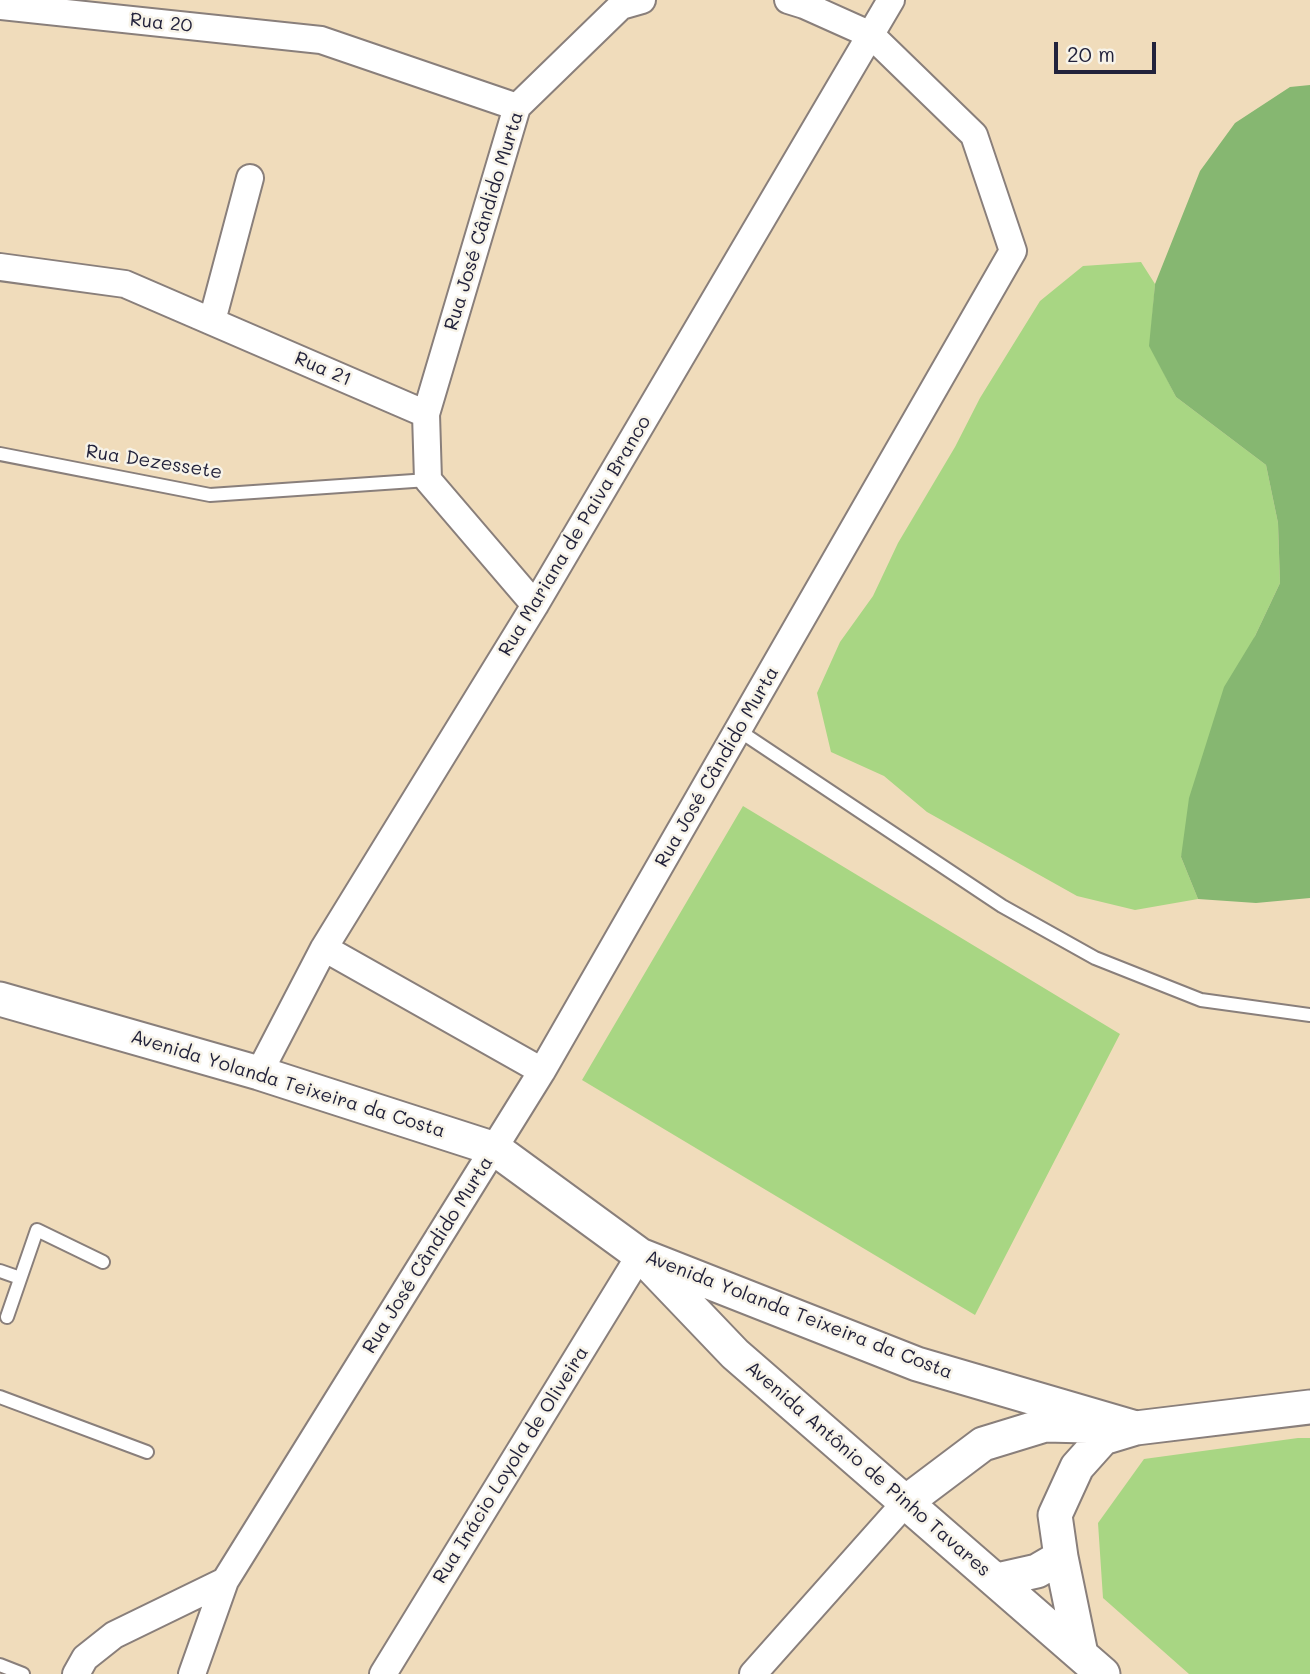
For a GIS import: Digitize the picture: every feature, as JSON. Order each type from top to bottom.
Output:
[{"type":"street","name":"Rua José Cândido Murta","points":[[426,414],[517,107],[621,6],[642,0]]},
{"type":"street","name":"Rua José Cândido Murta","points":[[192,1674],[225,1581],[542,1071],[1013,251],[974,135],[871,35],[788,0]]},
{"type":"street","name":"Rua Mariana de Paiva Branco","points":[[259,1073],[324,948],[535,605],[891,0]]},
{"type":"street","name":"Rua 20","points":[[0,6],[321,40],[517,107]]},
{"type":"street","points":[[212,321],[250,178]]},
{"type":"street","name":"Rua 21","points":[[0,267],[125,284],[426,414]]},
{"type":"street","points":[[426,414],[428,480],[535,605]]},
{"type":"street","points":[[324,948],[542,1071]]},
{"type":"street","name":"Avenida Yolanda Teixeira da Costa","points":[[0,999],[259,1073],[495,1149],[640,1255],[917,1364],[1136,1428],[1310,1407]]},
{"type":"street","name":"Avenida Antônio de Pinho Tavares","points":[[640,1255],[735,1354],[1096,1667]]},
{"type":"street","name":"Rua Inácio Loyola de Oliveira","points":[[383,1674],[640,1255]]},
{"type":"street","points":[[753,1674],[906,1502],[983,1444],[1045,1425],[1136,1428]]},
{"type":"street","points":[[1096,1667],[1061,1557],[1055,1515],[1077,1467],[1103,1438],[1136,1428]]},
{"type":"street","points":[[997,1580],[1037,1571],[1061,1557]]},
{"type":"street","points":[[76,1674],[85,1658],[114,1635],[225,1581]]},
{"type":"lane","name":"Rua Dezessete","points":[[0,454],[210,495],[428,480]]},
{"type":"lane","points":[[738,730],[1002,906],[1095,958],[1201,1000],[1310,1015]]},
{"type":"lane","points":[[6,1317],[37,1230],[103,1262]]},
{"type":"lane","points":[[0,1270],[20,1278]]},
{"type":"lane","points":[[0,1397],[147,1452]]},
{"type":"lane","points":[[0,1665],[23,1674]]},
{"type":"green space","points":[[1310,85],[1310,898],[1256,903],[1198,899],[1181,857],[1189,798],[1224,687],[1255,636],[1280,583],[1278,523],[1266,465],[1176,397],[1149,346],[1155,284],[1200,171],[1235,123],[1290,87]]},
{"type":"green space","points":[[1141,262],[1155,284],[1150,346],[1176,397],[1266,465],[1278,523],[1280,583],[1255,636],[1181,857],[1198,899],[1135,910],[1077,896],[927,812],[884,776],[831,752],[817,693],[840,642],[873,596],[898,543],[955,447],[980,398],[1040,301],[1083,266]]},
{"type":"green space","points":[[743,806],[1120,1034],[975,1315],[582,1080]]},
{"type":"green space","points":[[1310,1438],[1310,1674],[1189,1674],[1103,1598],[1098,1523],[1144,1459]]}]
